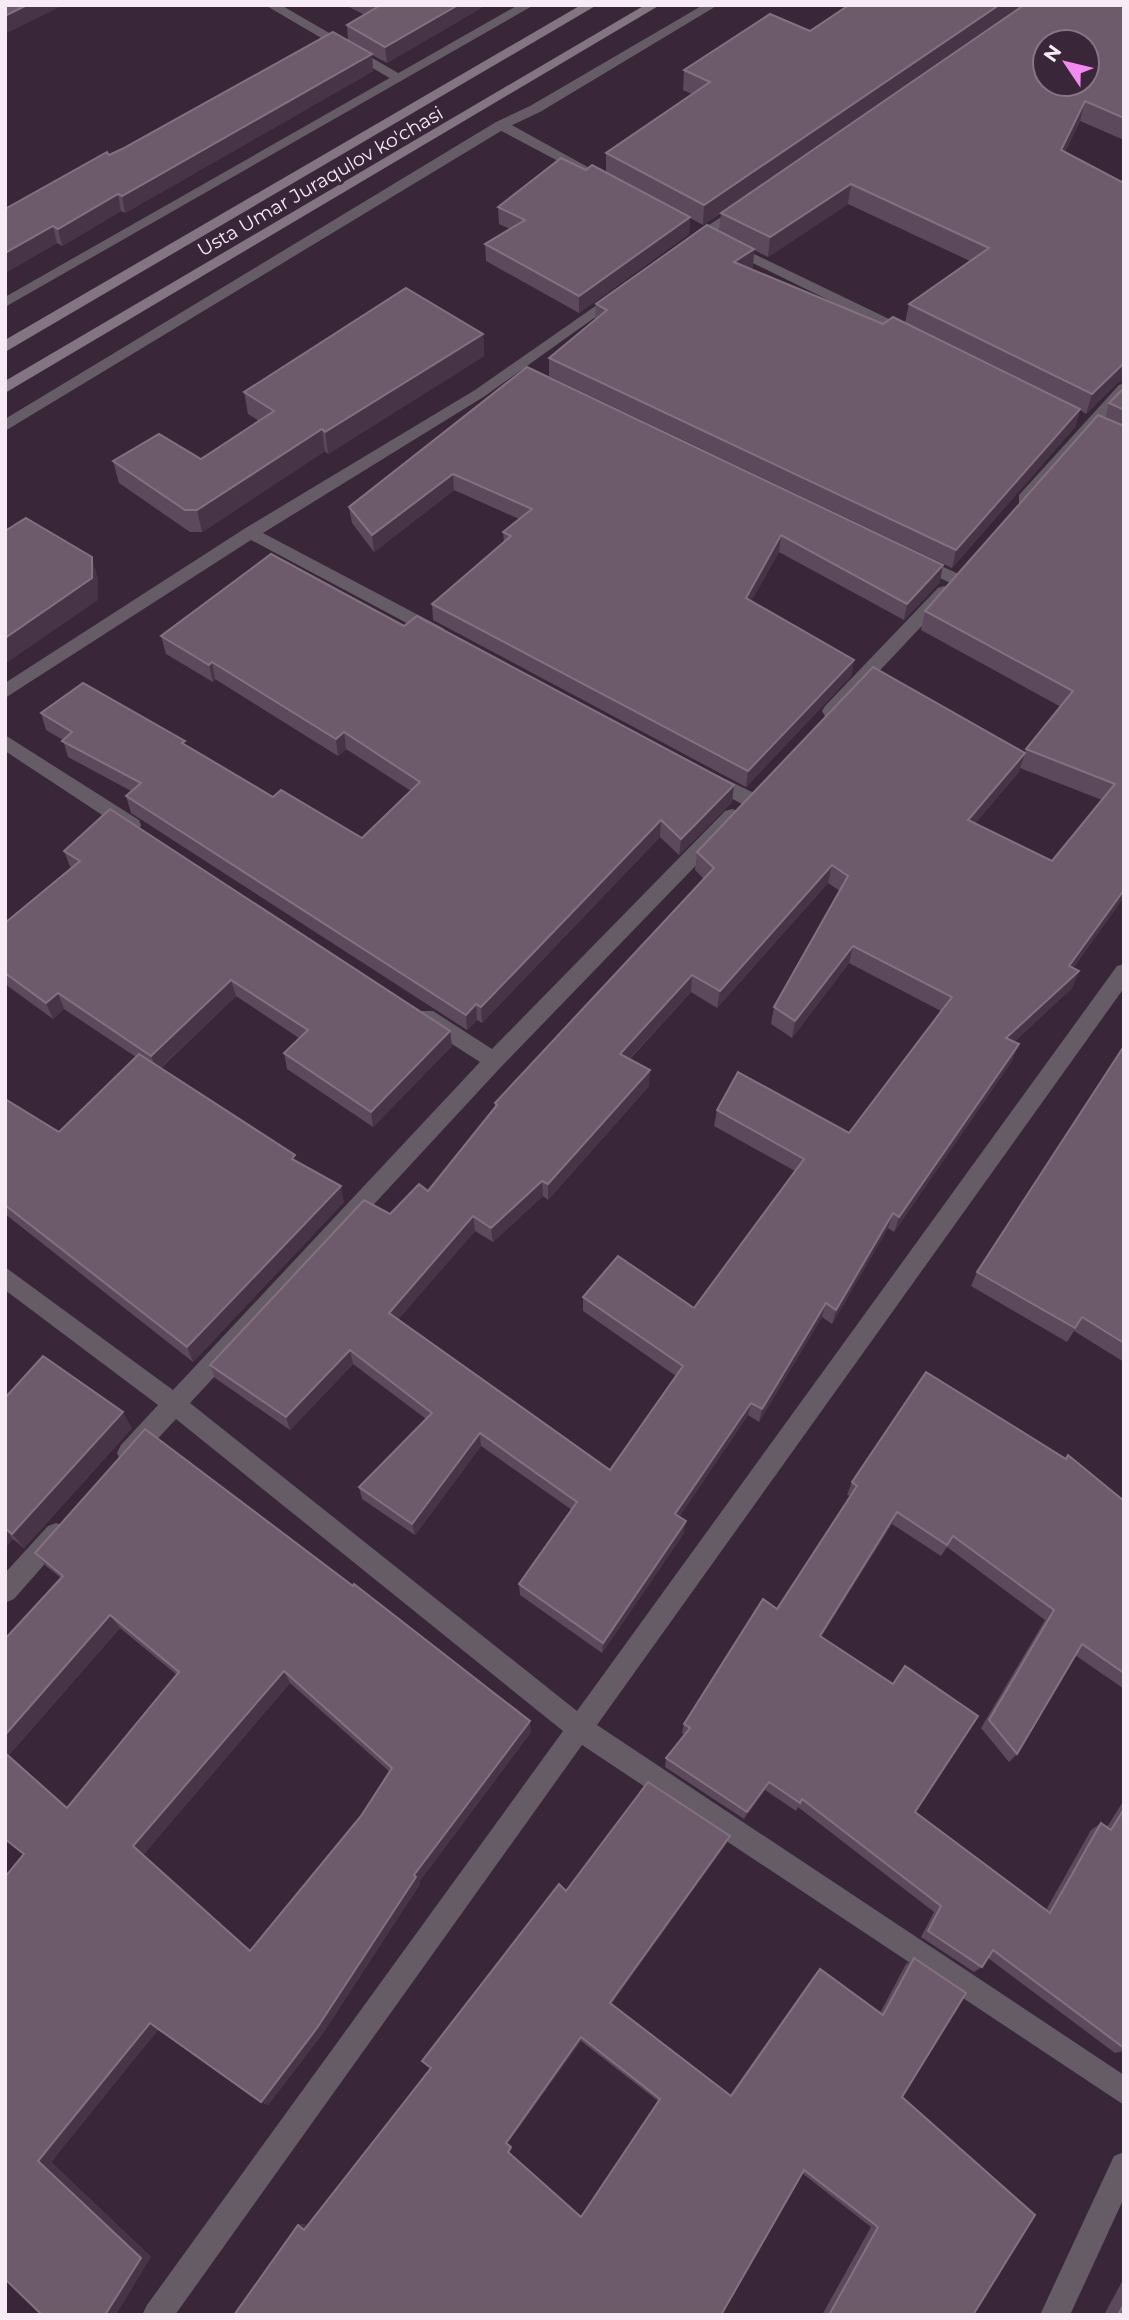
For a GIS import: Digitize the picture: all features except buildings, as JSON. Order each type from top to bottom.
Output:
[{"type":"main road","name":"Usta Umar Juraqulov ko'chasi","points":[[5,347],[591,5]]},
{"type":"main road","name":"Usta Umar Juraqulov ko'chasi","points":[[5,388],[654,5]]},
{"type":"street","points":[[271,5],[398,78]]},
{"type":"street","points":[[5,303],[528,5]]},
{"type":"street","points":[[5,426],[501,125],[535,109],[712,5]]},
{"type":"street","points":[[501,125],[609,183]]},
{"type":"street","points":[[671,257],[698,230],[762,194]]},
{"type":"street","points":[[698,230],[928,344]]},
{"type":"street","points":[[5,692],[250,533],[520,371],[626,289]]},
{"type":"street","points":[[1009,517],[1089,423],[1124,388]]},
{"type":"street","points":[[250,533],[457,643]]},
{"type":"street","points":[[814,729],[960,574],[905,555]]},
{"type":"street","points":[[5,743],[145,833]]},
{"type":"street","points":[[117,1466],[494,1061],[753,794],[688,767]]},
{"type":"street","points":[[157,2315],[1124,972]]},
{"type":"street","points":[[412,1008],[494,1061]]},
{"type":"street","points":[[5,1277],[173,1403],[579,1728],[1124,2091]]},
{"type":"street","points":[[5,1591],[70,1518]]},
{"type":"street","points":[[1055,2315],[1124,2166]]}]
